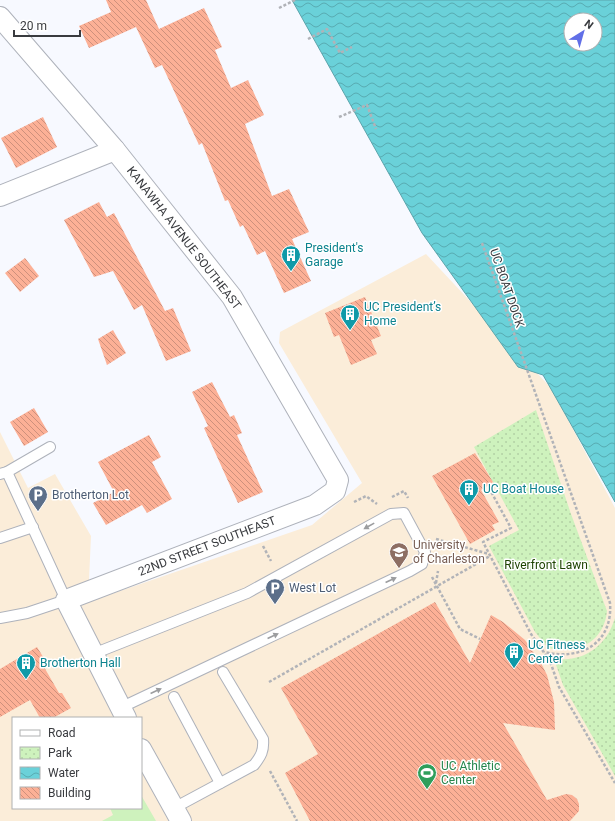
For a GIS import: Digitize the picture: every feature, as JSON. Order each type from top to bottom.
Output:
[{"type":"street","name":"KANAWHA AVENUE SOUTHEAST","points":[[1,20],[115,150],[232,297],[338,480]]},
{"type":"street","points":[[0,196],[115,150]]},
{"type":"street","name":"22ND STREET SOUTHEAST","points":[[66,600],[315,505],[335,491],[338,480]]},
{"type":"street","points":[[66,600],[123,713]]},
{"type":"street","points":[[142,751],[177,814]]},
{"type":"lane","points":[[0,618],[27,613],[66,600],[33,527],[4,473],[50,447]]},
{"type":"lane","points":[[93,654],[247,593],[391,514],[404,513],[425,552],[422,564],[410,571],[123,713]]},
{"type":"lane","points":[[0,538],[33,527]]},
{"type":"lane","points":[[177,814],[220,783],[254,765],[261,755],[264,747],[263,739],[223,672]]},
{"type":"lane","points":[[174,697],[220,783]]},
{"type":"path","points":[[279,8],[295,0]]},
{"type":"path","points":[[308,39],[327,29],[340,53],[352,47]]},
{"type":"path","points":[[340,117],[367,105],[376,128]]},
{"type":"path","name":"UC BOAT DOCK","points":[[482,243],[610,603]]},
{"type":"path","points":[[489,488],[511,528],[483,542],[531,634],[544,652],[556,674],[559,686],[615,783]]},
{"type":"path","points":[[429,537],[490,555]]},
{"type":"path","points":[[268,682],[438,587],[490,555]]},
{"type":"path","points":[[429,572],[460,629],[480,639]]},
{"type":"path","points":[[544,652],[571,655],[593,646],[606,630],[611,612],[610,603],[614,604]]},
{"type":"path","points":[[269,770],[297,821]]},
{"type":"shaded area","name":"University of Charleston","points":[[426,254],[551,388],[615,508],[615,821],[0,821],[0,432],[28,488],[55,474],[91,536],[88,602],[312,525],[362,483],[279,343],[280,332]]},
{"type":"green space","name":"Riverfront Lawn","points":[[536,410],[571,514],[607,611],[605,622],[594,639],[578,648],[569,650],[548,648],[535,632],[489,546],[519,530],[474,447]]},
{"type":"green space","points":[[615,618],[615,776],[563,685],[554,659],[575,658],[584,655],[600,645],[611,628]]},
{"type":"green space","points":[[142,797],[156,821],[102,821],[113,815],[110,809],[142,809]]},
{"type":"water","points":[[292,0],[615,0],[615,502],[543,375],[518,367],[422,233]]},
{"type":"building","points":[[106,0],[146,0],[159,29],[204,8],[222,47],[215,50],[231,88],[248,80],[264,115],[245,124],[272,196],[289,189],[309,232],[292,239],[311,281],[284,293],[265,251],[257,255],[243,225],[240,227],[228,200],[225,201],[202,143],[199,145],[162,65],[155,68],[136,27],[89,48],[79,26],[111,12]]},
{"type":"building","points":[[43,117],[57,147],[16,168],[1,138]]},
{"type":"building","points":[[99,202],[107,217],[114,213],[165,311],[173,308],[191,351],[166,361],[142,305],[134,310],[113,271],[94,277],[64,220]]},
{"type":"building","points":[[25,258],[39,276],[20,292],[5,273]]},
{"type":"building","name":"UC President’s Home","points":[[365,297],[381,336],[371,340],[377,354],[351,365],[339,335],[334,337],[325,313]]},
{"type":"building","points":[[113,330],[126,353],[107,365],[98,339]]},
{"type":"building","points":[[212,382],[230,417],[234,415],[242,433],[237,435],[263,492],[238,503],[204,428],[208,426],[192,392]]},
{"type":"building","points":[[34,408],[48,432],[24,446],[10,422]]},
{"type":"building","points":[[149,435],[161,457],[152,462],[172,499],[147,513],[142,505],[106,525],[93,503],[114,492],[98,462]]},
{"type":"building","name":"UC Boat House","points":[[475,453],[493,482],[481,490],[499,522],[492,525],[495,530],[470,544],[432,476]]},
{"type":"building","points":[[435,602],[470,663],[491,615],[503,622],[525,640],[541,663],[547,675],[554,702],[555,730],[503,723],[547,800],[566,794],[572,795],[577,799],[579,811],[570,821],[310,821],[285,773],[318,754],[281,688]]},
{"type":"building","name":"Brotherton Hall","points":[[37,647],[48,665],[44,667],[59,693],[62,693],[71,708],[55,717],[39,717],[30,700],[0,717],[0,669]]},
{"type":"place","name":"President's Garage","points":[[291,272]]},
{"type":"place","name":"UC President’s Home","points":[[350,331]]},
{"type":"place","name":"UC Boat House","points":[[469,506]]},
{"type":"place","name":"Brotherton Lot","points":[[38,512]]},
{"type":"place","name":"University of Charleston","points":[[399,569]]},
{"type":"place","name":"West Lot","points":[[275,605]]},
{"type":"place","name":"UC Fitness Center","points":[[514,669]]},
{"type":"place","name":"Brotherton Hall","points":[[26,680]]},
{"type":"place","name":"UC Athletic Center","points":[[427,790]]}]
